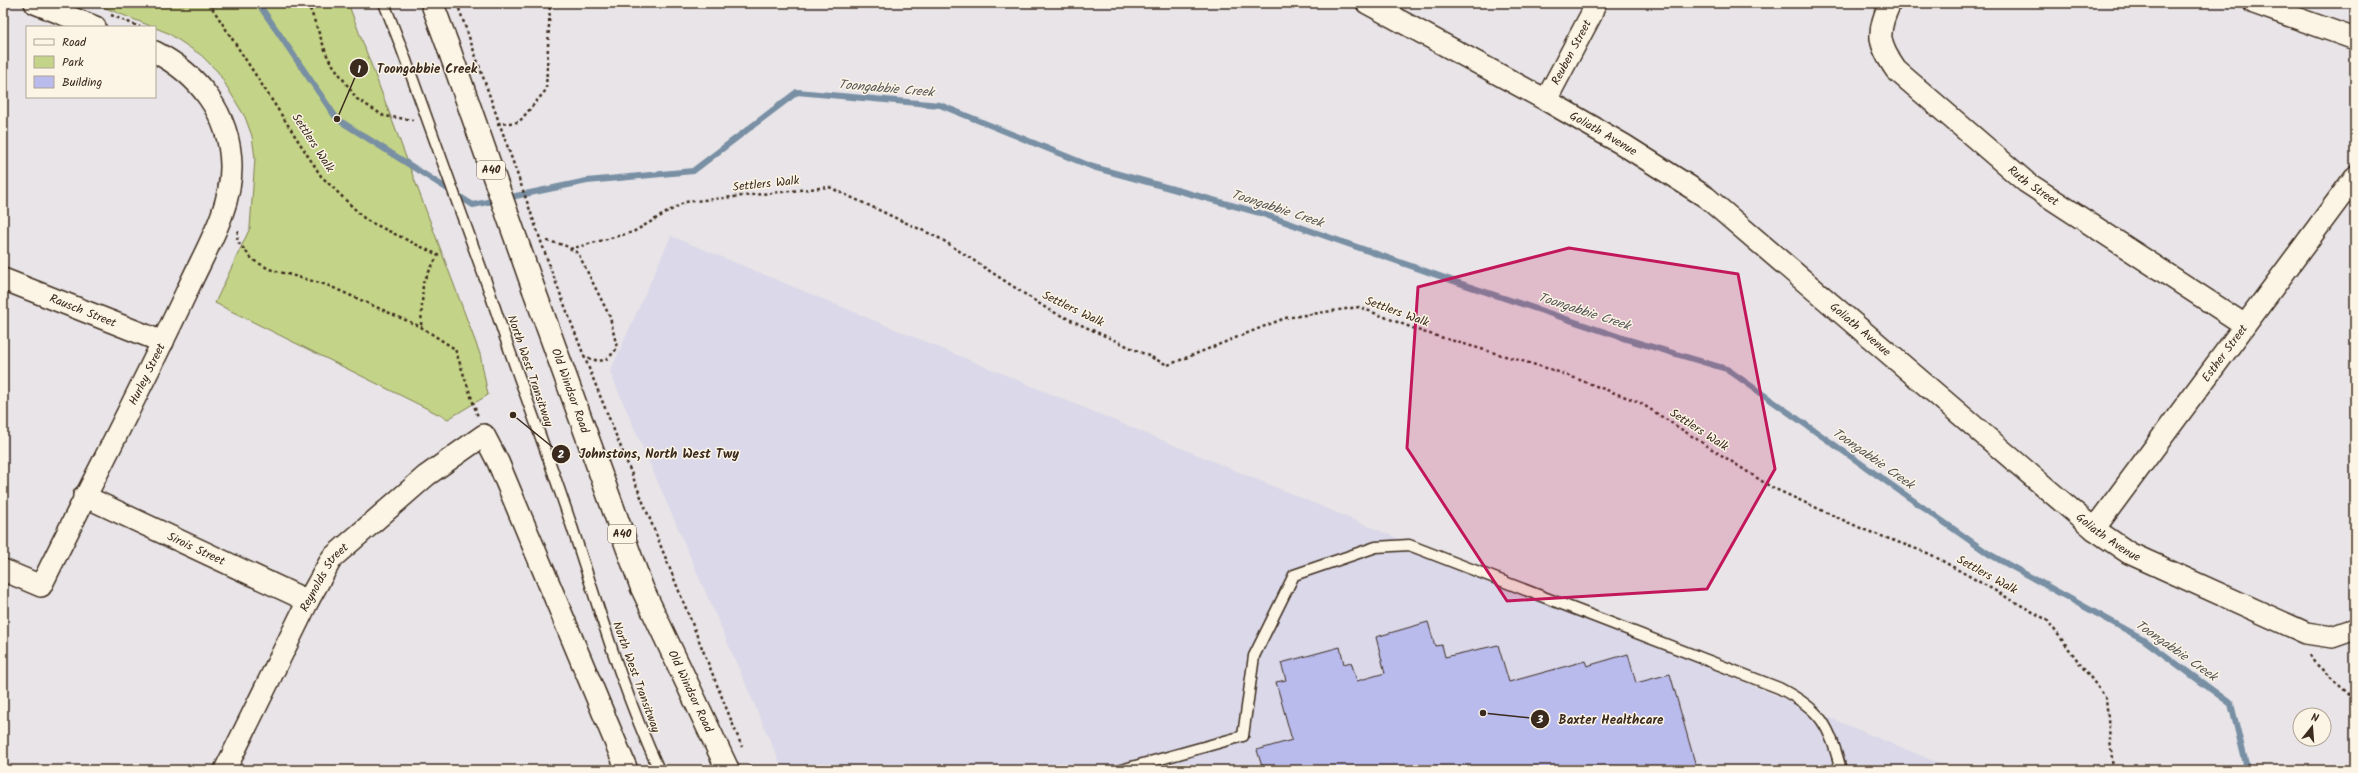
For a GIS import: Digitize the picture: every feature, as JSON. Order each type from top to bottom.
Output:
[{"type":"highway","name":"Old Windsor Road","points":[[432,3],[642,588],[728,770]]},
{"type":"street","points":[[35,3],[92,26]]},
{"type":"street","name":"Goliath Avenue","points":[[1367,3],[1546,100],[1624,145],[1706,197],[2094,529],[2130,553],[2306,633],[2332,637],[2355,629]]},
{"type":"street","name":"Reuben Street","points":[[1546,100],[1591,15],[1595,3]]},
{"type":"street","name":"Ruth Street","points":[[1890,3],[1881,32],[1882,50],[1896,70],[2026,182],[2245,324]]},
{"type":"street","points":[[2254,3],[2355,39]]},
{"type":"street","name":"Hurley Street","points":[[3,570],[41,586],[84,496],[163,342],[225,208],[231,164],[228,140],[220,117],[211,100],[188,72],[156,53]]},
{"type":"street","name":"Esther Street","points":[[2094,529],[2355,177]]},
{"type":"street","name":"Rausch Street","points":[[3,279],[163,342]]},
{"type":"street","points":[[484,435],[498,462],[627,770]]},
{"type":"street","name":"Reynolds Street","points":[[225,770],[308,601],[332,558],[426,476],[484,435]]},
{"type":"street","name":"Sirois Street","points":[[84,496],[308,601]]},
{"type":"lane","name":"North West Transitway","points":[[384,3],[489,290],[518,378],[575,535],[613,656],[659,770]]},
{"type":"lane","points":[[1121,770],[1243,736],[1254,656],[1294,576],[1376,547],[1409,545],[1779,688],[1801,699],[1821,718],[1832,736],[1841,770]]},
{"type":"path","name":"Settlers Walk","points":[[209,3],[321,176],[366,220],[438,255],[423,283],[421,327]]},
{"type":"path","points":[[308,3],[328,58],[357,99],[384,116]]},
{"type":"path","points":[[457,3],[550,266],[584,356],[742,748]]},
{"type":"path","points":[[519,122],[546,90],[550,3]]},
{"type":"path","name":"Settlers Walk","points":[[570,249],[632,232],[685,202],[829,187],[941,239],[1049,310],[1168,365],[1285,318],[1359,307],[1423,332],[1553,370],[1639,402],[1771,487],[1865,530],[1930,554],[2047,620],[2106,698],[2113,770]]},
{"type":"path","points":[[239,227],[237,241],[253,260],[269,269],[327,285],[421,327],[455,349],[484,435]]},
{"type":"path","points":[[547,241],[570,249],[578,254],[610,317],[617,348],[609,358],[597,362],[584,356]]},
{"type":"path","points":[[2306,633],[2308,652],[2314,662],[2355,700]]},
{"type":"path","points":[[748,763],[751,770]]},
{"type":"highlighted area","points":[[1569,248],[1738,274],[1775,469],[1707,589],[1507,601],[1407,448],[1418,287]]},
{"type":"shaded area","points":[[671,236],[1955,770],[783,770],[610,372]]},
{"type":"green space","points":[[93,3],[348,3],[480,354],[488,395],[448,419],[215,303],[250,228],[255,158],[252,136],[245,117],[218,72],[201,55],[168,33],[156,28],[156,26],[150,26]]},
{"type":"building","points":[[1428,622],[1435,646],[1442,645],[1445,657],[1498,645],[1509,682],[1585,661],[1587,666],[1628,654],[1636,683],[1670,674],[1697,770],[1263,770],[1257,750],[1292,740],[1276,682],[1286,680],[1281,663],[1340,647],[1344,664],[1351,662],[1357,681],[1385,673],[1376,637]]},
{"type":"waterway","name":"Toongabbie Creek","points":[[258,3],[337,119],[473,205],[587,181],[693,171],[797,92],[940,105],[1093,167],[1260,213],[1465,285],[1623,338],[1727,369],[1989,554],[2143,639],[2231,704],[2246,764],[2243,770]]},
{"type":"place","name":"Toongabbie Creek","points":[[337,119]]},
{"type":"place","name":"Johnstons, North West Twy","points":[[513,415]]},
{"type":"place","name":"Baxter Healthcare","points":[[1483,713]]}]
